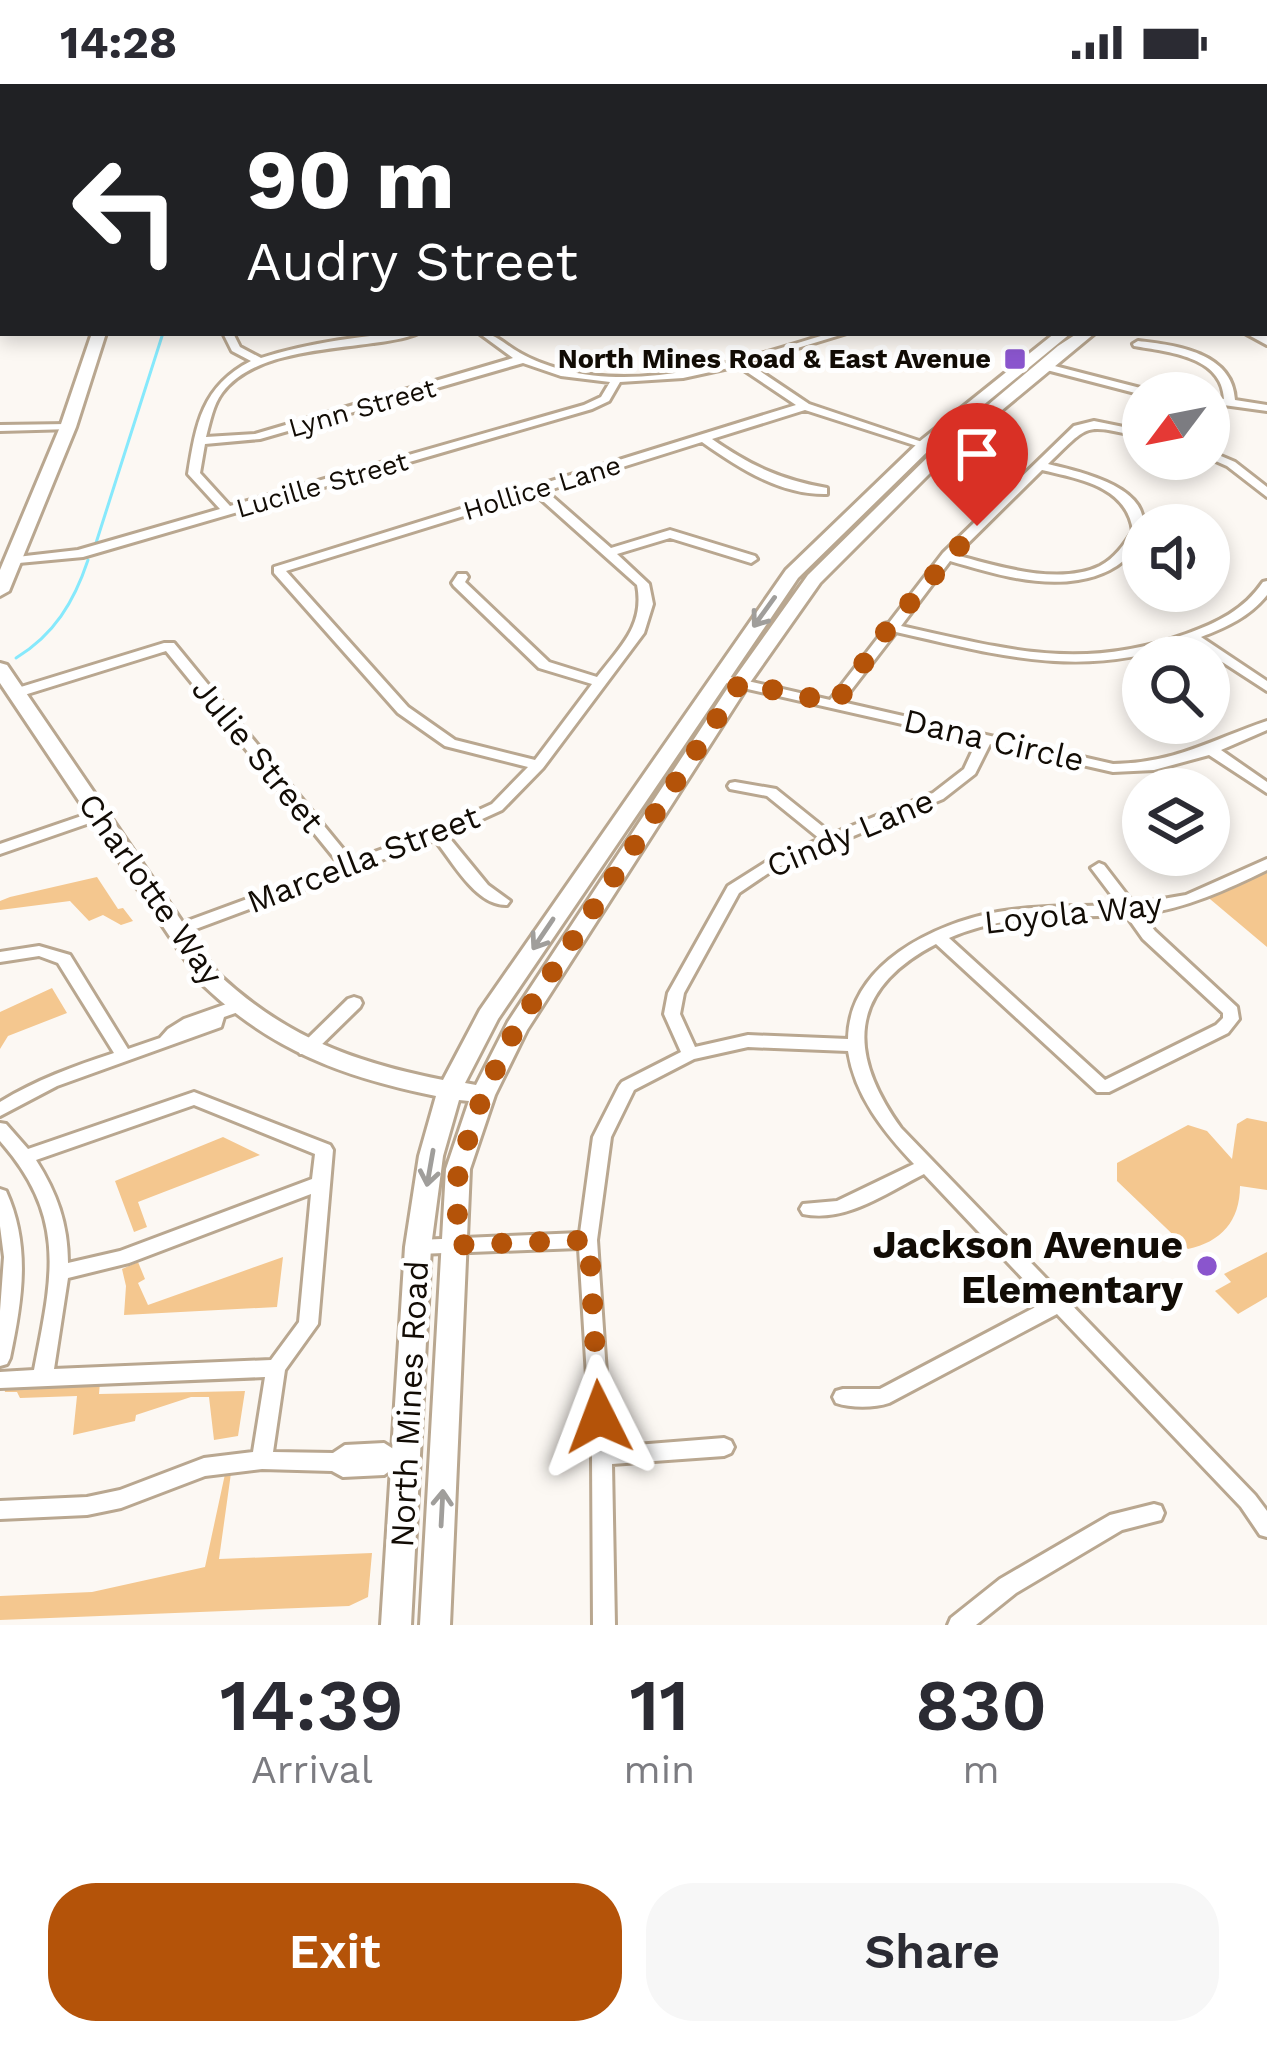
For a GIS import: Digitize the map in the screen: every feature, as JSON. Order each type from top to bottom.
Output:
[{"type":"main road","points":[[0,589],[68,427],[98,336]]},
{"type":"main road","points":[[1043,366],[1039,358],[1065,336]]},
{"type":"main road","name":"North Mines Road","points":[[396,1625],[398,1459],[418,1246],[431,1156],[449,1090],[488,1016],[716,678],[792,574],[1065,336]]},
{"type":"main road","name":"North Mines Road","points":[[436,1625],[458,1169],[483,1095],[516,1028],[740,683],[814,579],[934,448],[1084,336]]},
{"type":"main road","name":"Charlotte Way","points":[[6,679],[177,931],[225,1011],[306,1050],[366,1072],[483,1095]]},
{"type":"street","points":[[230,336],[236,349],[258,362]]},
{"type":"street","points":[[488,336],[523,359],[617,379],[700,373],[832,336]]},
{"type":"street","points":[[798,336],[808,343]]},
{"type":"street","points":[[229,512],[194,474],[199,441],[218,389],[258,362],[354,339]]},
{"type":"street","points":[[1138,344],[1175,350],[1210,364],[1218,372]]},
{"type":"street","name":"Lynn Street","points":[[199,441],[256,437],[523,359]]},
{"type":"street","points":[[742,364],[806,406],[934,448]]},
{"type":"street","points":[[1043,366],[1122,386]]},
{"type":"street","name":"Lucille Street","points":[[12,561],[79,554],[588,407],[604,399],[617,379]]},
{"type":"street","points":[[1230,402],[1267,408]]},
{"type":"street","name":"Hollice Lane","points":[[538,765],[450,743],[404,710],[278,570],[806,406]]},
{"type":"street","points":[[836,703],[947,556],[1038,465],[1085,425],[1122,431]]},
{"type":"street","points":[[0,428],[68,427]]},
{"type":"street","points":[[704,438],[754,474],[796,489],[824,491]]},
{"type":"street","points":[[1230,464],[1267,494]]},
{"type":"street","points":[[947,556],[1035,578],[1084,575],[1125,554],[1139,531],[1133,508],[1101,483],[1038,465]]},
{"type":"street","name":"Marcella Street","points":[[177,931],[438,834],[496,807],[538,765],[637,633],[646,604],[643,584],[538,490]]},
{"type":"street","points":[[612,552],[670,534],[751,559]]},
{"type":"street","points":[[462,577],[458,583],[544,665],[601,682]]},
{"type":"street","points":[[1194,636],[1247,612],[1267,585]]},
{"type":"street","points":[[889,627],[1032,658],[1074,662],[1122,658]]},
{"type":"street","name":"Julie Street","points":[[6,679],[170,646],[347,864]]},
{"type":"street","points":[[1230,662],[1267,687]]},
{"type":"street","name":"Dana Circle","points":[[716,678],[1113,768],[1160,766],[1267,725]]},
{"type":"street","name":"Cindy Lane","points":[[690,1054],[672,1014],[676,992],[733,890],[751,875],[958,784],[985,740]]},
{"type":"street","points":[[1211,750],[1267,790]]},
{"type":"street","points":[[735,785],[771,792],[831,841]]},
{"type":"street","points":[[0,849],[99,815]]},
{"type":"street","points":[[438,834],[483,889],[502,901]]},
{"type":"street","name":"Loyola Way","points":[[854,1046],[872,990],[906,954],[937,935],[1012,915],[1182,902],[1267,864]]},
{"type":"street","points":[[937,935],[1103,1088],[1222,1029],[1231,1019],[1223,1000],[1162,948],[1099,868]]},
{"type":"street","points":[[0,957],[39,951],[64,958],[124,1056]]},
{"type":"street","points":[[306,1050],[354,1003]]},
{"type":"street","points":[[0,1110],[64,1077],[178,1041],[215,1024],[225,1011]]},
{"type":"street","points":[[604,1625],[602,1456],[589,1240],[602,1137],[628,1086],[690,1054],[748,1041],[854,1046],[862,1081],[876,1107],[925,1166],[1248,1502],[1267,1528]]},
{"type":"street","points":[[28,1156],[194,1098],[324,1150],[308,1324],[276,1368],[262,1460]]},
{"type":"street","points":[[0,1129],[28,1156],[52,1209],[62,1272],[44,1374]]},
{"type":"street","points":[[809,1209],[839,1208],[925,1166]]},
{"type":"street","points":[[62,1272],[122,1258],[319,1184]]},
{"type":"street","points":[[0,1196],[16,1256],[16,1289],[0,1358]]},
{"type":"street","points":[[418,1246],[589,1240]]},
{"type":"street","points":[[843,1396],[882,1397],[1059,1304]]},
{"type":"street","points":[[0,1379],[276,1368]]},
{"type":"street","points":[[602,1456],[724,1447]]},
{"type":"street","points":[[0,1510],[88,1506],[121,1499],[204,1467],[262,1460],[337,1462],[343,1468],[384,1466],[398,1459]]},
{"type":"street","points":[[959,1625],[1008,1586],[1117,1522],[1154,1513]]},
{"type":"shaded area","points":[[1267,864],[1267,947],[1204,894]]},
{"type":"shaded area","points":[[97,877],[118,909],[123,908],[133,921],[121,925],[103,915],[89,921],[70,901],[0,910],[0,901],[10,897]]},
{"type":"shaded area","points":[[52,988],[67,1013],[8,1036],[0,1049],[0,1012]]},
{"type":"shaded area","points":[[1247,1118],[1267,1122],[1267,1190],[1240,1186],[1237,1210],[1210,1241],[1188,1249],[1117,1181],[1117,1163],[1188,1125],[1207,1131],[1232,1159],[1237,1124]]},
{"type":"shaded area","points":[[223,1137],[260,1155],[138,1202],[147,1227],[134,1232],[115,1181]]},
{"type":"shaded area","points":[[1267,1252],[1267,1297],[1238,1314],[1215,1291],[1231,1282],[1224,1274]]},
{"type":"shaded area","points":[[283,1257],[277,1307],[124,1315],[122,1269],[138,1262],[145,1279],[138,1283],[148,1305]]},
{"type":"shaded area","points":[[100,1382],[99,1394],[245,1391],[238,1436],[214,1440],[209,1397],[191,1397],[136,1415],[135,1421],[73,1435],[77,1396],[20,1398],[4,1387]]},
{"type":"shaded area","points":[[231,1473],[219,1559],[372,1553],[368,1597],[349,1606],[0,1620],[0,1596],[92,1592],[205,1567],[225,1474]]},
{"type":"waterway","points":[[96,543],[162,336]]},
{"type":"waterway","points":[[16,658],[61,616],[88,560]]},
{"type":"place","name":"North Mines Road & East Avenue","points":[[1015,359]]},
{"type":"place","name":"Jackson Avenue Elementary","points":[[1207,1266]]},
{"type":"route","points":[[599,1417],[589,1240],[457,1245],[458,1169],[483,1095],[516,1028],[740,683],[836,703],[889,627],[977,526]]}]
